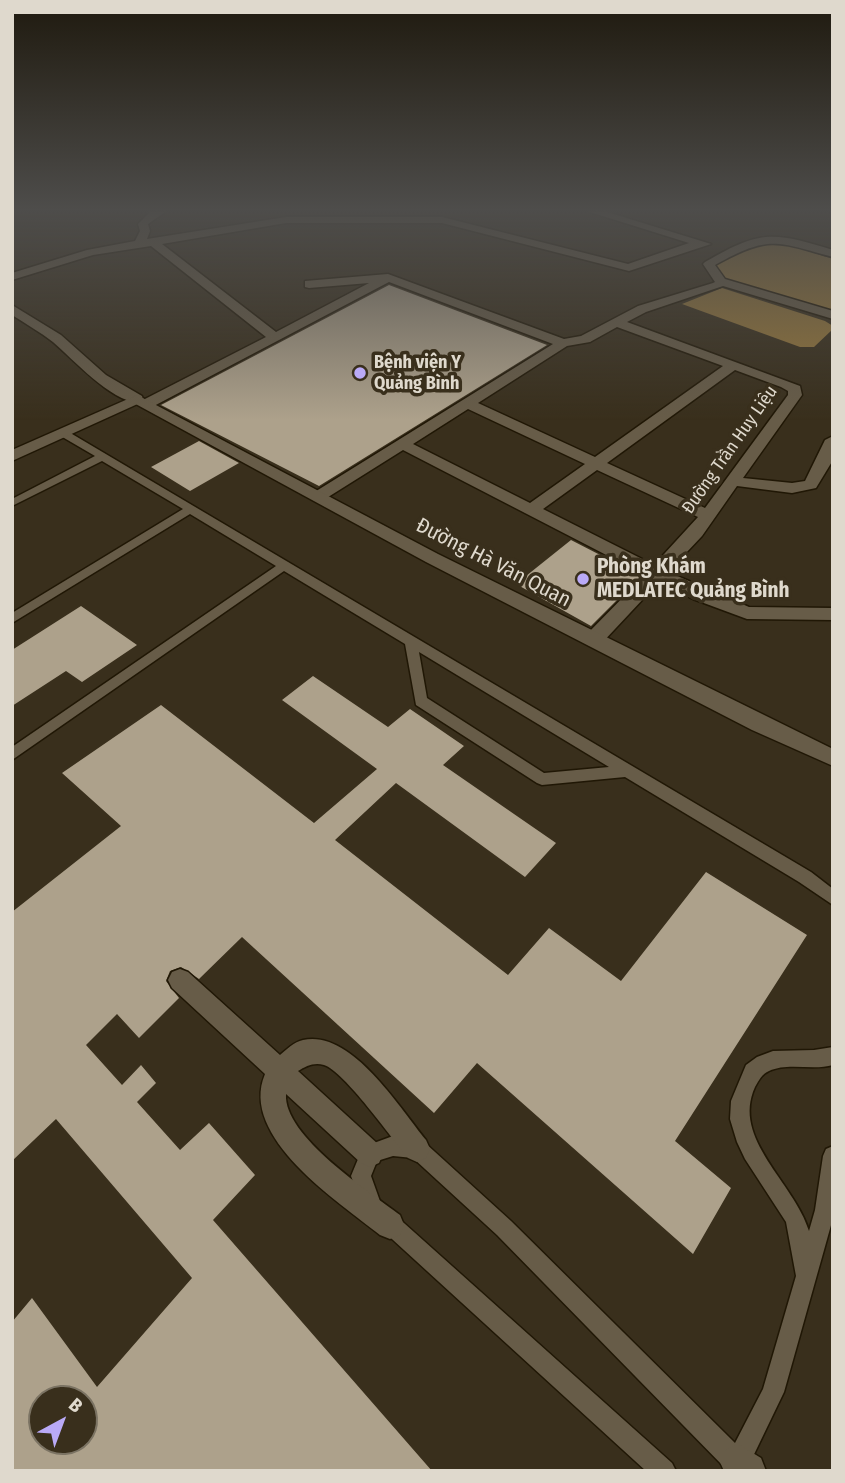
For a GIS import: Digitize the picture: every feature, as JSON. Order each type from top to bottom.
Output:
[{"type":"street","points":[[199,281],[273,336]]},
{"type":"street","points":[[309,284],[346,281]]},
{"type":"street","points":[[12,456],[142,402],[382,281]]},
{"type":"street","points":[[397,281],[563,343]]},
{"type":"street","points":[[319,496],[563,343],[585,339],[642,309],[717,286],[721,282],[833,315]]},
{"type":"street","name":"Đường Hà Văn Quan","points":[[12,309],[56,338],[101,378],[142,402],[593,640],[833,758]]},
{"type":"street","name":"Đường Trần Huy Liệu","points":[[593,640],[709,516],[794,395],[794,389],[786,384],[617,323]]},
{"type":"street","points":[[531,510],[733,365]]},
{"type":"street","points":[[467,403],[709,516]]},
{"type":"street","points":[[732,481],[792,488],[810,485],[824,463],[833,440]]},
{"type":"street","points":[[402,444],[656,574],[747,613],[833,614]]},
{"type":"street","points":[[180,980],[370,1154]]},
{"type":"street","points":[[390,1225],[314,1164],[284,1130],[271,1106],[273,1082],[279,1072],[304,1052],[328,1053],[350,1068],[417,1149]]},
{"type":"lane","points":[[63,433],[282,567],[805,877],[833,898]]},
{"type":"lane","points":[[12,503],[101,457]]},
{"type":"lane","points":[[12,619],[191,509]]},
{"type":"lane","points":[[12,755],[282,567]]},
{"type":"lane","points":[[411,643],[421,701],[542,779],[626,771]]},
{"type":"lane","points":[[805,1280],[802,1240],[792,1213],[747,1145],[739,1115],[743,1092],[755,1069],[777,1059],[820,1061],[833,1056]]},
{"type":"lane","points":[[664,1471],[390,1225],[368,1200],[361,1176],[370,1154],[393,1146],[417,1149],[504,1228],[740,1468],[773,1392],[825,1210],[833,1156]]},
{"type":"shaded area","points":[[733,281],[833,281],[833,312]]},
{"type":"shaded area","points":[[722,288],[825,321],[833,326],[833,329],[814,347],[800,347],[682,304]]},
{"type":"building","name":"Bệnh viện Y Quảng Bình","points":[[389,285],[547,345],[319,486],[161,405]]},
{"type":"building","points":[[199,441],[239,463],[190,491],[151,467]]},
{"type":"building","name":"Phòng Khám MEDLATEC Quảng Bình","points":[[571,540],[641,576],[591,626],[516,584]]},
{"type":"building","points":[[81,606],[137,645],[82,682],[66,671],[12,706],[12,650]]},
{"type":"building","points":[[313,676],[388,727],[410,709],[464,746],[443,765],[556,843],[525,877],[396,783],[335,840],[508,975],[549,928],[621,981],[706,872],[807,935],[675,1141],[731,1188],[693,1254],[477,1063],[434,1113],[242,937],[199,979],[181,967],[170,971],[166,981],[179,998],[139,1038],[117,1014],[86,1045],[122,1085],[141,1065],[156,1083],[137,1102],[180,1150],[209,1123],[255,1175],[213,1220],[432,1471],[12,1471],[12,1322],[32,1298],[96,1385],[28,1385],[28,1455],[98,1455],[98,1386],[192,1278],[56,1119],[12,1161],[12,912],[121,826],[62,773],[161,705],[314,823],[377,769],[282,700]]},
{"type":"place","name":"Bệnh viện Y Quảng Bình","points":[[360,373]]},
{"type":"place","name":"Phòng Khám MEDLATEC Quảng Bình","points":[[583,579]]}]
